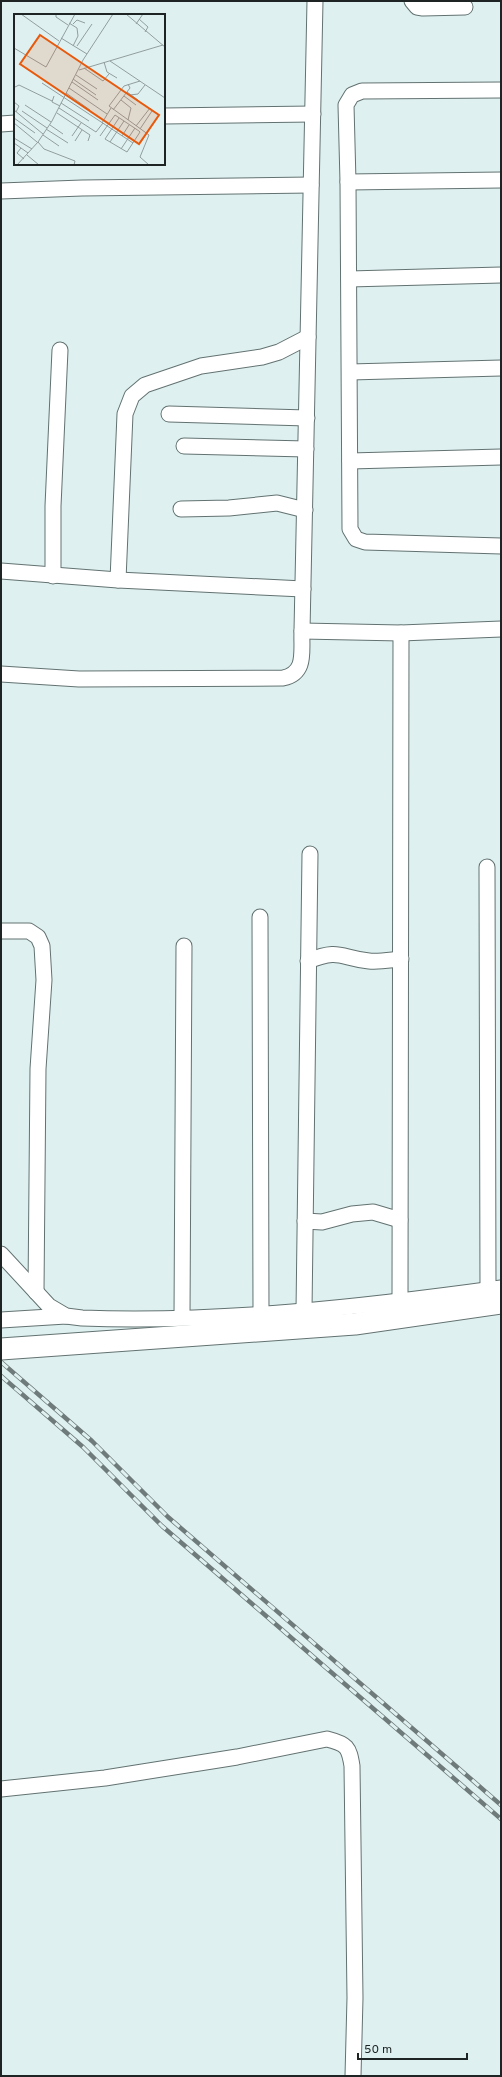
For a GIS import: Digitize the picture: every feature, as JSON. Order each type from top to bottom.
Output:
[{"type":"main road","points":[[1,1349],[355,1324],[497,1294]]},
{"type":"street","points":[[1,674],[79,679],[283,678],[292,676],[299,671],[301,663],[302,631],[316,1]]},
{"type":"street","points":[[412,1],[417,7],[422,8],[465,7]]},
{"type":"street","points":[[501,90],[362,91],[352,95],[346,105],[350,372],[350,529],[356,539],[365,542],[501,546]]},
{"type":"street","points":[[165,116],[313,114]]},
{"type":"street","points":[[1,124],[14,123]]},
{"type":"street","points":[[348,182],[501,180]]},
{"type":"street","points":[[1,191],[82,188],[311,186]]},
{"type":"street","points":[[349,279],[501,275]]},
{"type":"street","points":[[118,580],[125,414],[132,396],[145,385],[172,375],[201,366],[262,357],[279,352],[308,337]]},
{"type":"street","points":[[53,576],[53,506],[60,350]]},
{"type":"street","points":[[350,372],[501,368]]},
{"type":"street","points":[[169,414],[307,418]]},
{"type":"street","points":[[184,446],[306,449]]},
{"type":"street","points":[[350,461],[501,457]]},
{"type":"street","points":[[181,509],[222,508],[277,503],[305,510]]},
{"type":"street","points":[[1,571],[118,580],[303,589]]},
{"type":"street","points":[[302,631],[401,633],[501,629]]},
{"type":"street","points":[[400,1301],[401,633]]},
{"type":"street","points":[[304,1311],[310,854]]},
{"type":"street","points":[[1,1320],[66,1316],[97,1319],[182,1317],[304,1311],[400,1301],[497,1294],[487,867]]},
{"type":"street","points":[[260,917],[261,1313]]},
{"type":"street","points":[[1,931],[29,931],[38,937],[42,946],[44,980],[38,1069],[36,1292]]},
{"type":"street","points":[[182,1317],[184,946]]},
{"type":"street","points":[[308,961],[334,953],[372,961],[401,959]]},
{"type":"street","points":[[305,1221],[322,1222],[352,1214],[373,1212],[400,1220]]},
{"type":"street","points":[[1,1254],[49,1306],[66,1316]]},
{"type":"street","points":[[1,1789],[105,1778],[237,1757],[327,1739],[342,1743],[350,1751],[352,1766],[355,1998],[353,2076]]},
{"type":"railway","points":[[1,1362],[92,1441],[168,1517],[501,1805]]},
{"type":"railway","points":[[1,1376],[83,1447],[162,1526],[501,1819]]}]
